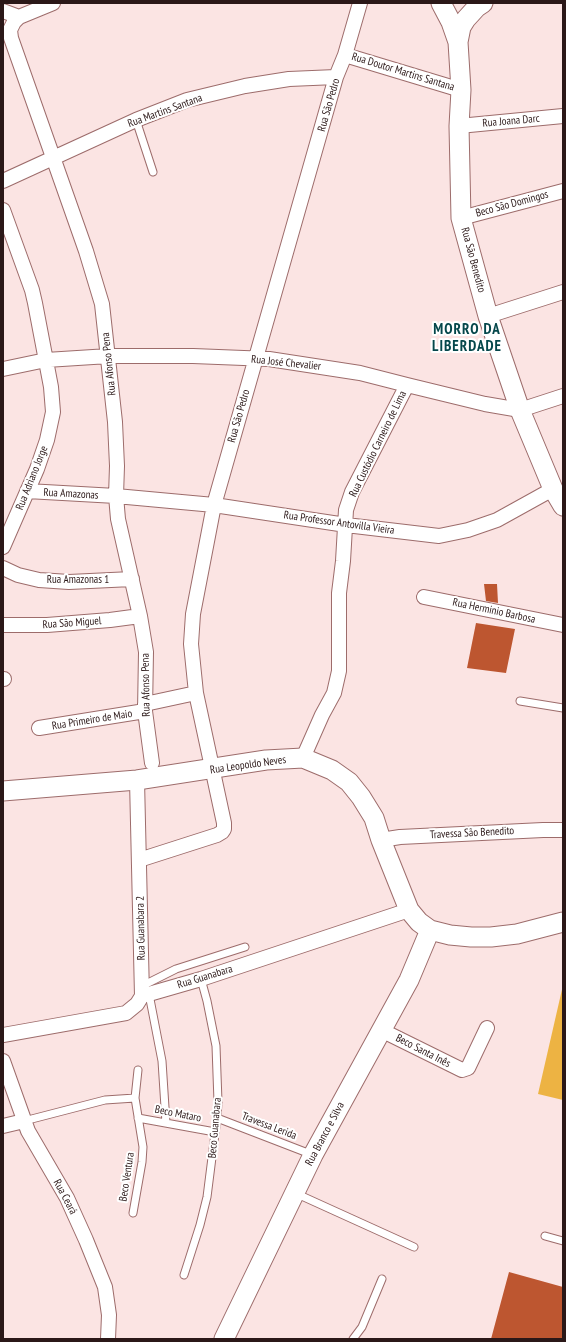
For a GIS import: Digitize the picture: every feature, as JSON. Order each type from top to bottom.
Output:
[{"type":"street","points":[[3,11],[19,17],[53,3]]},
{"type":"street","name":"Rua São Pedro","points":[[139,860],[217,835],[222,832],[224,826],[196,693],[191,644],[193,614],[214,505],[336,77],[345,55],[360,3]]},
{"type":"street","name":"Rua São Benedito","points":[[441,3],[451,22],[458,42],[461,90],[459,126],[461,218],[488,316],[520,410],[553,489],[563,506]]},
{"type":"street","points":[[458,42],[466,19],[482,3]]},
{"type":"street","name":"Rua Afonso Pena","points":[[19,17],[14,22],[10,30],[11,38],[86,251],[102,304],[109,356],[116,444],[116,496],[118,519],[123,548],[132,579],[140,616],[146,652],[145,708],[152,763]]},
{"type":"street","name":"Rua Doutor Martins Santana","points":[[345,55],[461,90]]},
{"type":"street","name":"Rua Martins Santana","points":[[3,181],[136,120],[187,100],[245,86],[289,79],[336,77]]},
{"type":"street","name":"Rua Joana Darc","points":[[459,126],[563,116]]},
{"type":"street","name":"Beco São Domingos","points":[[461,218],[563,191]]},
{"type":"street","name":"Rua Adriano Jorge","points":[[3,210],[32,290],[51,387],[53,412],[47,440],[38,469],[3,547]]},
{"type":"street","points":[[488,316],[563,292]]},
{"type":"street","name":"Rua José Chevalier","points":[[3,369],[46,360],[109,356],[193,356],[269,359],[360,373],[486,404],[520,410],[563,396]]},
{"type":"street","name":"Rua Custódio Carneiro de Lima","points":[[303,758],[322,715],[334,693],[339,671],[339,593],[346,525],[346,510],[352,492],[407,385]]},
{"type":"street","name":"Rua Professor Antovilla Vieira","points":[[116,496],[214,505],[346,525],[439,536],[468,530],[497,520],[553,489]]},
{"type":"street","name":"Rua Amazonas","points":[[27,491],[116,496]]},
{"type":"street","name":"Rua Amazonas 1","points":[[3,568],[18,575],[39,580],[69,582],[132,579]]},
{"type":"street","name":"Rua Herminio Barbosa","points":[[424,597],[563,625]]},
{"type":"street","name":"Rua São Miguel","points":[[3,625],[47,625],[140,616]]},
{"type":"street","name":"Rua Primeiro de Maio","points":[[39,728],[145,708],[196,693]]},
{"type":"street","name":"Rua Leopoldo Neves","points":[[3,791],[137,780],[266,760],[303,758],[332,770],[349,782],[361,797],[374,818],[381,840],[409,910],[419,922],[430,930],[450,935],[491,937],[516,934],[563,922]]},
{"type":"street","name":"Rua Guanabara 2","points":[[137,780],[145,992]]},
{"type":"street","name":"Travessa São Benedito","points":[[381,840],[400,837],[563,830]]},
{"type":"street","name":"Rua Guanabara","points":[[145,992],[201,979],[409,910]]},
{"type":"street","name":"Rua Branco e Silva","points":[[224,1339],[313,1155],[409,980],[430,930]]},
{"type":"street","points":[[3,1035],[126,1013],[137,1004],[145,992]]},
{"type":"street","name":"Beco Santa Inês","points":[[381,1030],[462,1070],[468,1068],[486,1028]]},
{"type":"street","name":"Rua Ceará","points":[[3,1061],[28,1131],[67,1198],[105,1288],[110,1315],[108,1339]]},
{"type":"street","points":[[3,1126],[24,1121]]},
{"type":"lane","points":[[136,120],[152,172]]},
{"type":"lane","points":[[520,701],[563,708]]},
{"type":"lane","points":[[145,992],[176,969],[245,947]]},
{"type":"lane","name":"Beco Guanabara","points":[[184,1275],[200,1225],[206,1197],[218,1102],[216,1046],[201,979]]},
{"type":"lane","name":"Rua Guanabara 2","points":[[145,992],[162,1061],[166,1123]]},
{"type":"lane","name":"Beco Ventura","points":[[133,1213],[142,1162],[143,1147],[135,1098],[138,1070]]},
{"type":"lane","points":[[24,1121],[105,1100],[135,1098]]},
{"type":"lane","name":"Beco Mataro","points":[[138,1118],[215,1132]]},
{"type":"lane","name":"Travessa Lerida","points":[[217,1118],[313,1155]]},
{"type":"lane","points":[[295,1193],[414,1247]]},
{"type":"lane","points":[[545,1236],[563,1241]]},
{"type":"lane","points":[[354,1339],[362,1327],[382,1279]]},
{"type":"shaded area","points":[[563,985],[563,1100],[538,1094]]},
{"type":"building","points":[[484,584],[497,584],[498,603],[486,601]]},
{"type":"building","points":[[476,623],[515,629],[506,673],[467,668]]},
{"type":"building","points":[[509,1272],[563,1287],[563,1339],[491,1339]]},
{"type":"district","name":"MORRO DA LIBERDADE","points":[[467,338]]}]
